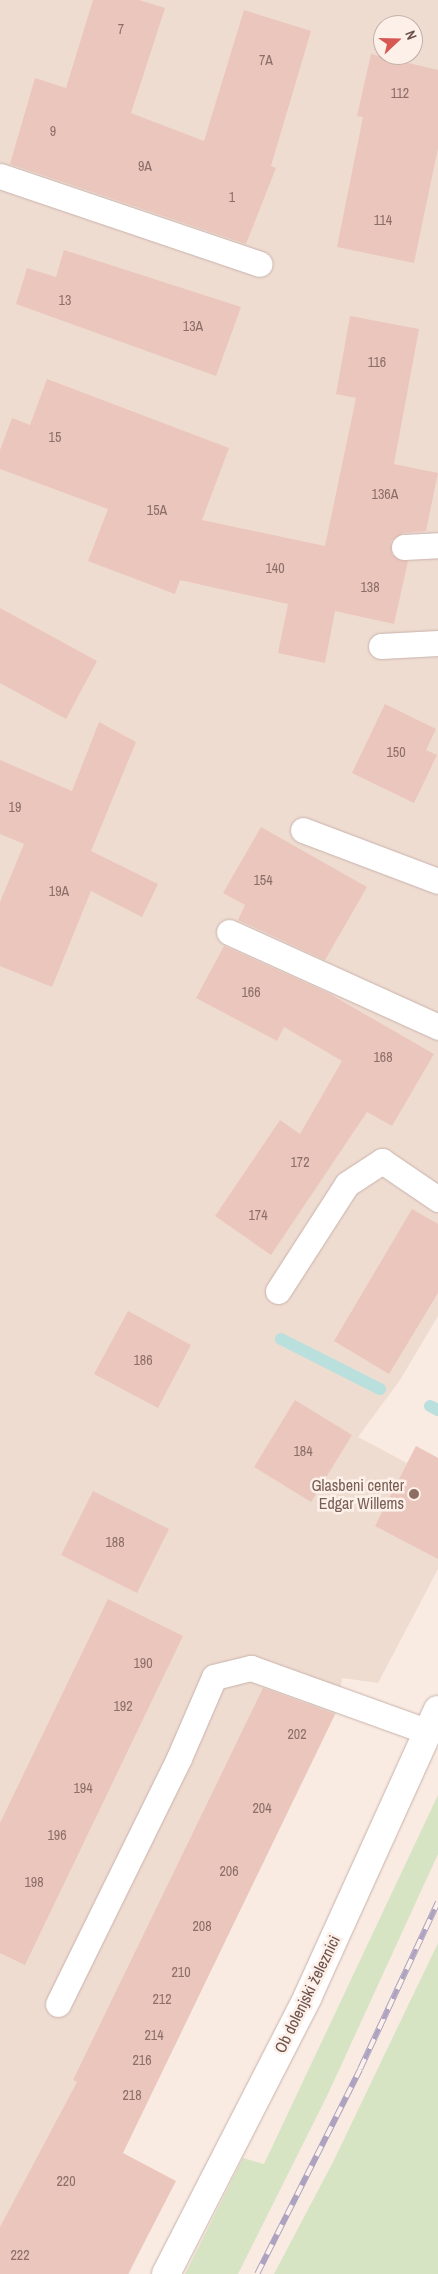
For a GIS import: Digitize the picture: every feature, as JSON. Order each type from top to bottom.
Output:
[{"type":"street","name":"Ob dolenjski železnici","points":[[166,2274],[308,1996],[433,1721]]},
{"type":"lane","points":[[0,176],[260,264]]},
{"type":"lane","points":[[404,547],[438,545]]},
{"type":"lane","points":[[381,646],[438,643]]},
{"type":"lane","points":[[303,830],[438,880]]},
{"type":"lane","points":[[229,932],[438,1027]]},
{"type":"lane","points":[[278,1291],[347,1184],[382,1161],[438,1199]]},
{"type":"lane","points":[[58,2004],[179,1758],[214,1677],[251,1668],[433,1721]]},
{"type":"shaded area","points":[[0,0],[438,0],[438,1316],[400,1380],[358,1437],[407,1463],[416,1446],[438,1458],[438,1569],[378,1683],[342,1678],[338,1709],[121,2154],[144,2242],[129,2274],[0,2274]]},
{"type":"green space","points":[[438,1795],[438,1854],[328,2094],[238,2274],[185,2274],[243,2158],[264,2164]]},
{"type":"green space","points":[[438,1943],[438,2274],[274,2274],[333,2162]]},
{"type":"building","points":[[93,0],[139,0],[165,8],[131,113],[204,141],[244,10],[311,31],[271,166],[276,168],[246,244],[10,164],[35,78],[66,88]]},
{"type":"building","points":[[371,54],[373,54],[373,65],[417,65],[438,70],[438,148],[414,263],[337,247],[363,117],[357,116]]},
{"type":"building","points":[[64,250],[241,307],[216,376],[16,304],[27,268],[56,277]]},
{"type":"building","points":[[350,316],[419,329],[394,464],[438,473],[426,531],[403,533],[391,541],[392,555],[408,561],[394,624],[335,611],[325,663],[278,653],[288,604],[180,580],[175,594],[88,561],[108,509],[0,469],[0,450],[12,418],[30,425],[47,379],[229,448],[202,520],[325,546],[356,398],[336,394]]},
{"type":"building","points":[[0,608],[97,661],[66,719],[0,683]]},
{"type":"building","points":[[385,704],[436,729],[426,750],[437,755],[414,803],[352,773]]},
{"type":"building","points":[[99,722],[136,742],[91,851],[158,884],[142,917],[91,891],[52,987],[0,966],[0,902],[24,844],[0,834],[0,760],[72,791]]},
{"type":"building","points":[[261,827],[367,887],[325,960],[238,920],[245,905],[223,893]]},
{"type":"building","points":[[224,946],[328,993],[434,1054],[392,1126],[367,1112],[271,1255],[215,1216],[280,1120],[300,1134],[342,1061],[284,1027],[277,1041],[196,998]]},
{"type":"building","points":[[412,1209],[438,1224],[438,1293],[389,1374],[334,1341]]},
{"type":"building","points":[[128,1311],[191,1345],[158,1408],[94,1374]]},
{"type":"building","points":[[295,1400],[352,1435],[311,1502],[254,1467]]},
{"type":"building","name":"Glasbeni center Edgar Willems","points":[[416,1446],[438,1458],[438,1559],[375,1526]]},
{"type":"building","points":[[93,1491],[169,1529],[137,1593],[61,1555]]},
{"type":"building","points":[[108,1599],[183,1636],[25,1965],[0,1953],[0,1823]]},
{"type":"building","points":[[263,1688],[335,1714],[123,2153],[176,2181],[128,2274],[0,2274],[0,2227],[77,2082],[73,2080]]},
{"type":"waterway","points":[[281,1339],[380,1389]]},
{"type":"waterway","points":[[430,1406],[438,1410]]},
{"type":"railway","points":[[257,2274],[360,2069],[438,1902]]},
{"type":"place","name":"Glasbeni center Edgar Willems","points":[[414,1494]]}]
